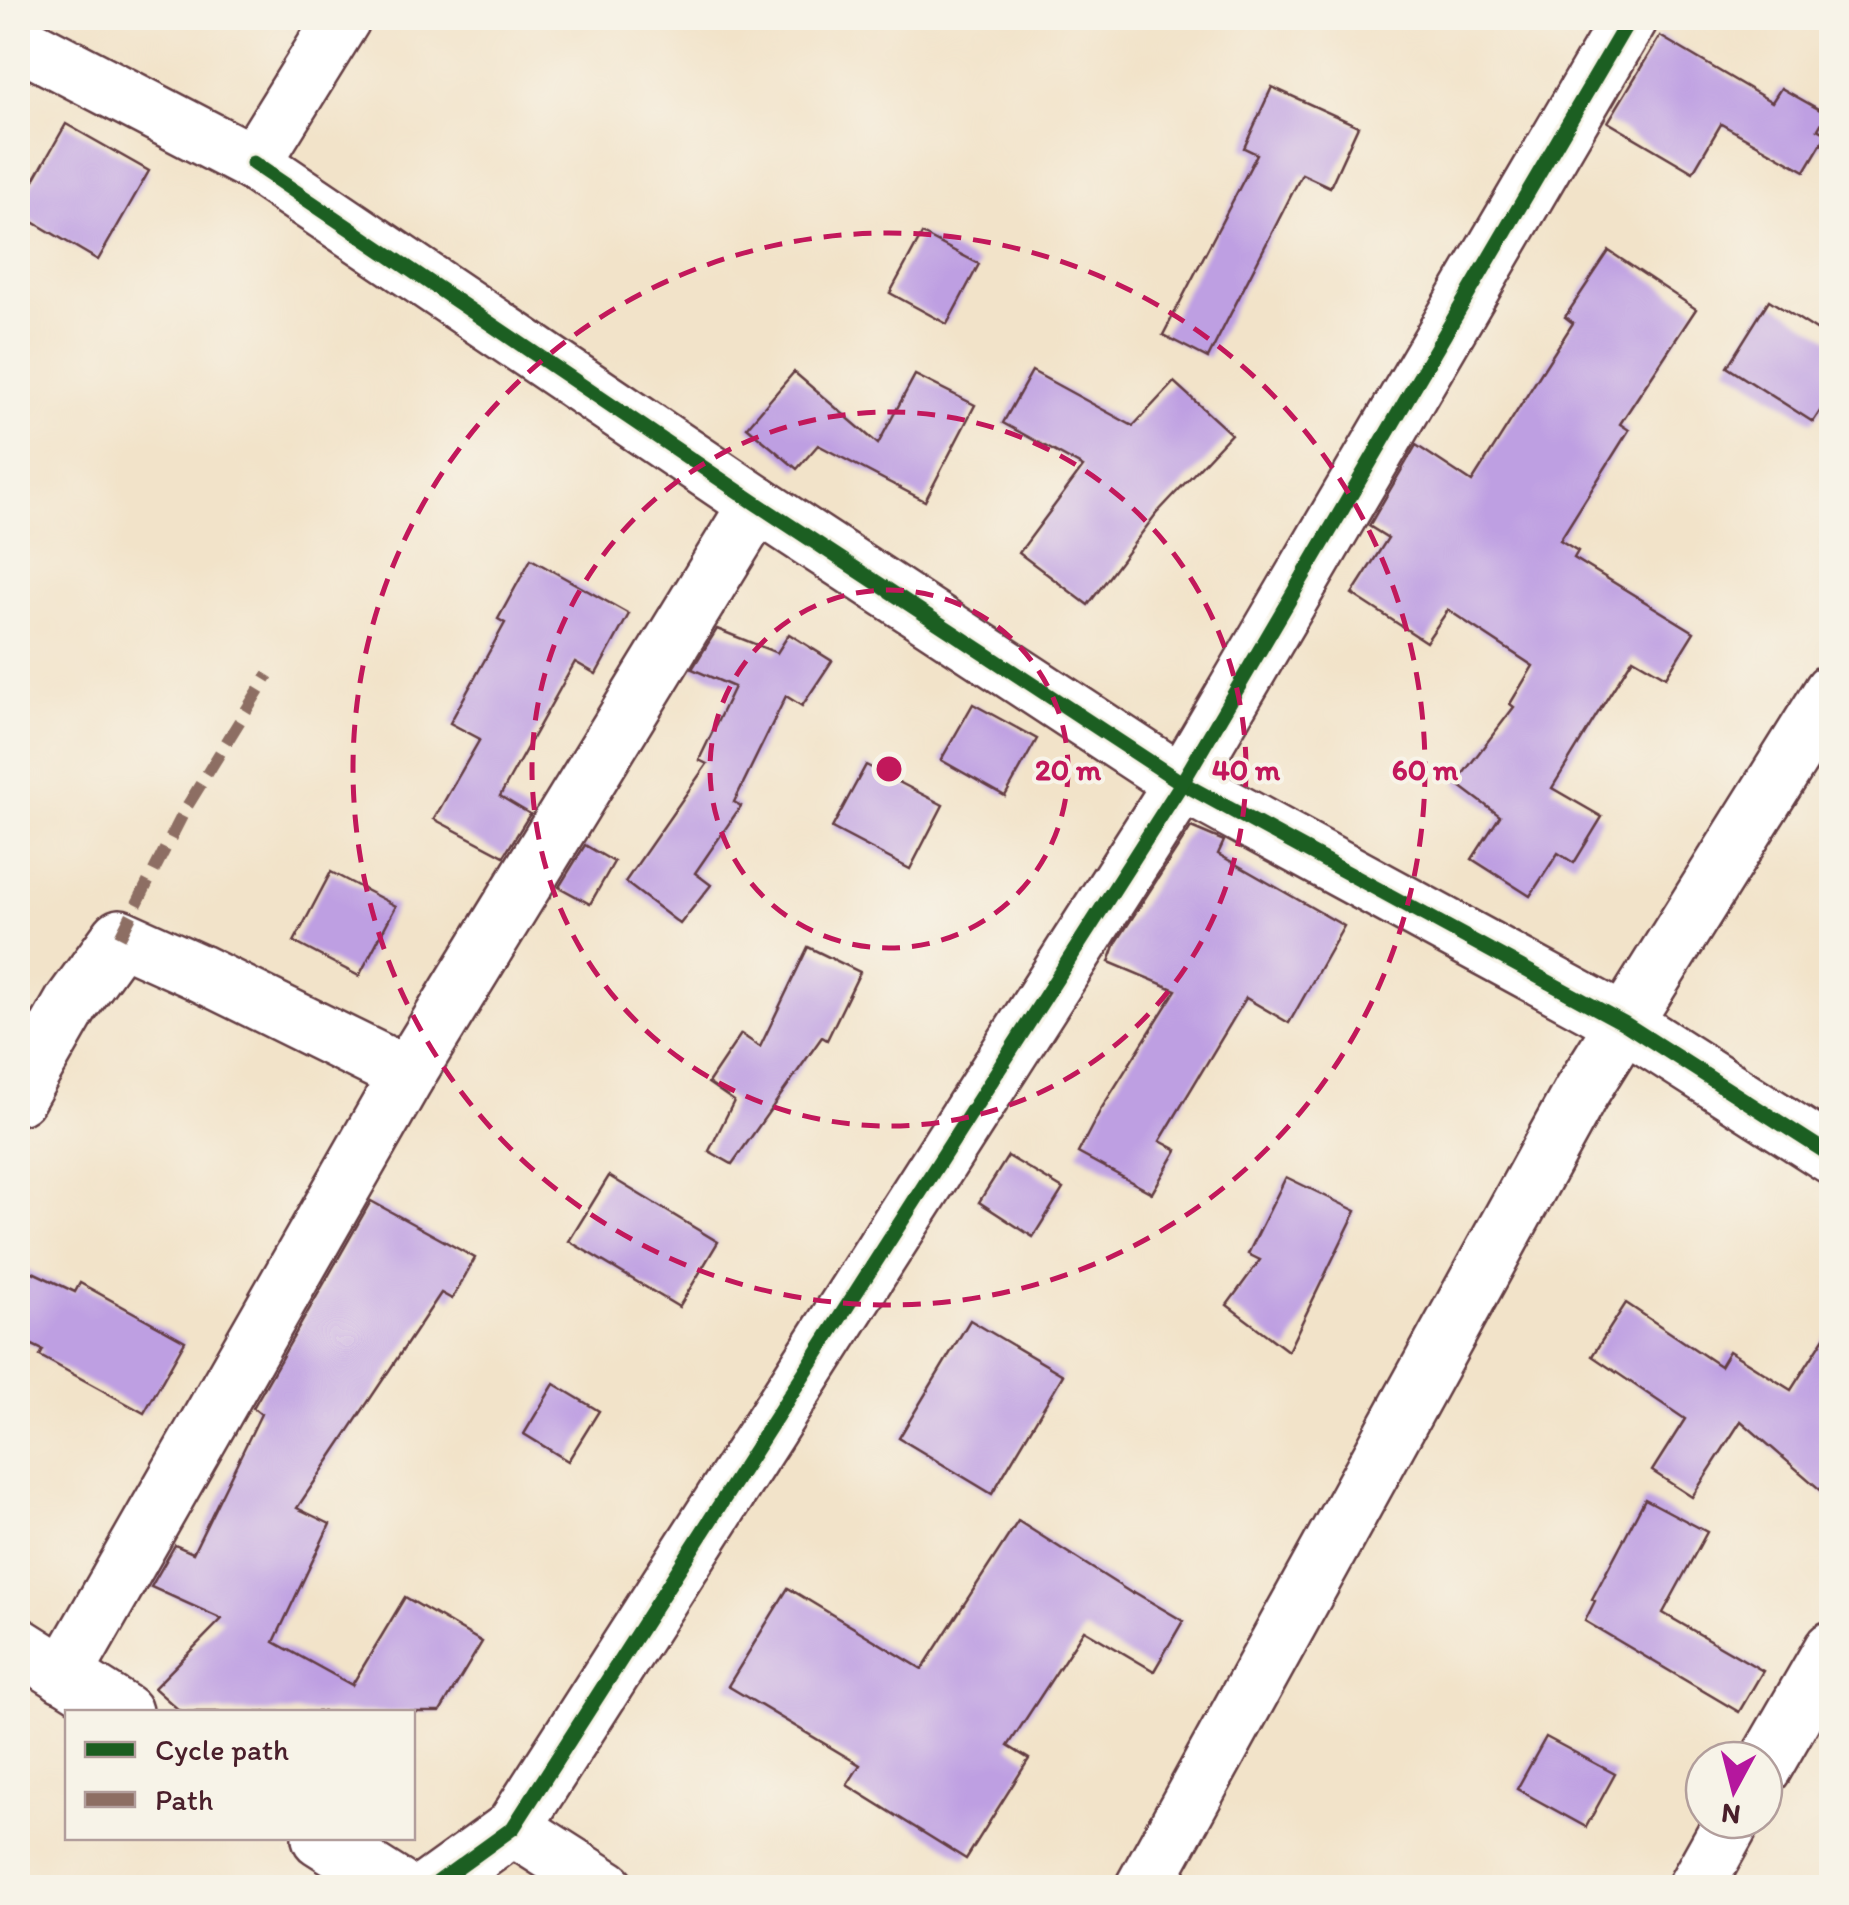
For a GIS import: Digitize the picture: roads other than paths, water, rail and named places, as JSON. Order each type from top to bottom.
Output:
[{"type":"street","points":[[252,163],[343,18]]},
{"type":"street","points":[[430,1888],[513,1828],[1182,782],[1630,18]]},
{"type":"street","points":[[18,41],[252,163],[757,504],[1182,782],[1624,1023],[1832,1156]]},
{"type":"street","points":[[64,1675],[407,1075],[757,504]]},
{"type":"street","points":[[1143,1888],[1581,1092],[1832,691]]},
{"type":"street","points":[[18,1096],[72,1003],[120,937],[407,1075]]},
{"type":"street","points":[[18,1645],[121,1710]]},
{"type":"street","points":[[1780,1740],[1832,1649]]},
{"type":"street","points":[[513,1828],[608,1888]]},
{"type":"street","points":[[323,1840],[398,1888]]},
{"type":"street","points":[[1695,1888],[1723,1840]]}]
